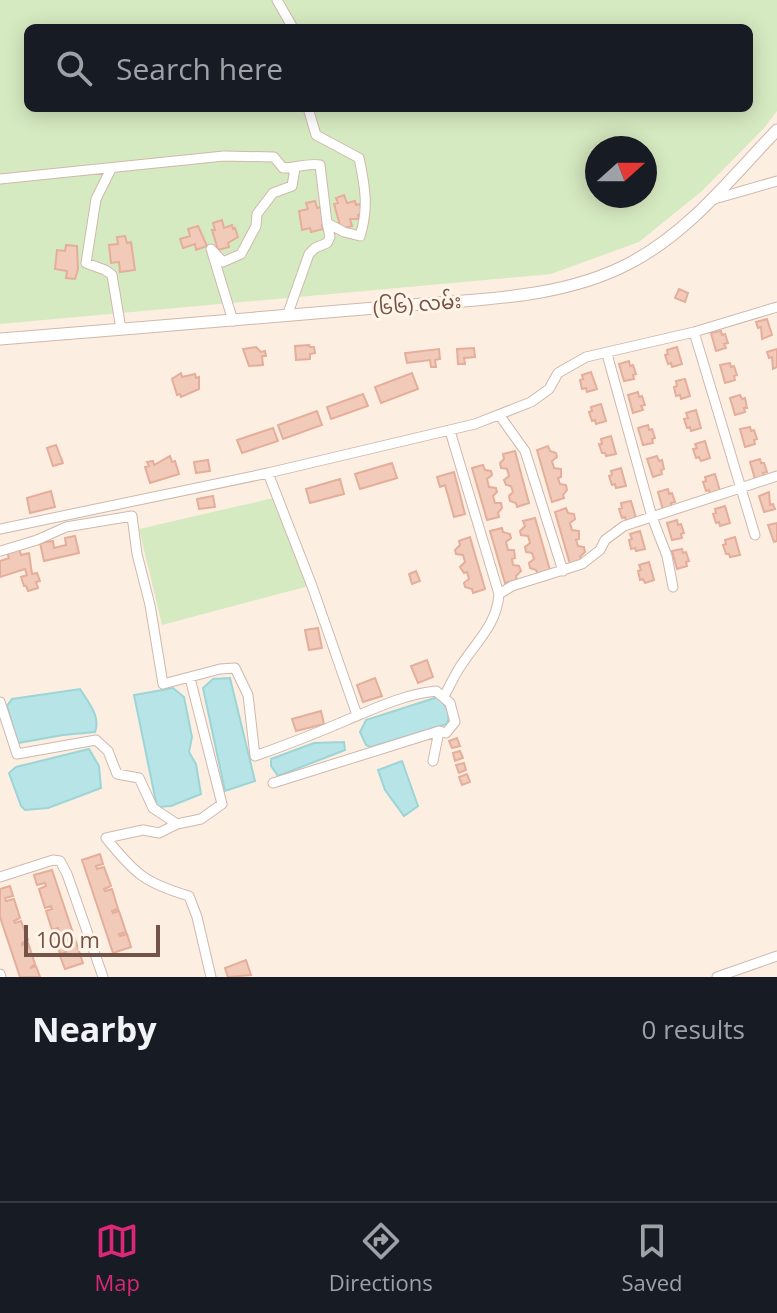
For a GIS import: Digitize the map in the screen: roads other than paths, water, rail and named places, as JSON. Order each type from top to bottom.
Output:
[{"type":"street","points":[[277,0],[291,24]]},
{"type":"street","points":[[309,112],[316,135],[359,158],[367,193],[360,236],[327,223]]},
{"type":"street","name":"(၆၆) လမ်း","points":[[0,339],[526,294],[586,281],[627,265],[662,244],[711,200],[777,130]]},
{"type":"street","points":[[0,179],[224,156],[274,157],[283,168],[308,163],[320,165],[329,240],[311,250],[287,316]]},
{"type":"street","points":[[233,321],[211,249],[223,262],[241,254],[256,226],[257,214],[273,193],[292,186],[295,168]]},
{"type":"street","points":[[111,169],[96,199],[86,263],[112,275],[121,329]]},
{"type":"street","points":[[711,200],[777,181]]},
{"type":"street","points":[[0,529],[450,431],[500,416],[531,402],[549,389],[558,373],[574,362],[694,332],[777,307]]},
{"type":"street","points":[[694,332],[755,535]]},
{"type":"street","points":[[607,354],[652,517],[667,556],[673,587]]},
{"type":"street","points":[[500,416],[525,451],[563,571]]},
{"type":"street","points":[[444,696],[460,666],[485,635],[496,612],[499,594],[450,431]]},
{"type":"street","points":[[268,473],[357,715]]},
{"type":"street","points":[[499,594],[512,586],[563,571],[592,557],[605,540],[624,526],[777,476]]},
{"type":"street","points":[[1,551],[66,527],[132,516],[163,684],[235,668],[248,695],[255,756],[375,707],[429,691],[436,691],[450,703],[455,722],[446,733],[439,731],[273,783]]},
{"type":"street","points":[[190,678],[222,804],[201,819],[177,824],[159,833],[143,830],[106,838],[126,863],[154,885],[189,896],[211,977]]},
{"type":"street","points":[[0,702],[17,754],[96,740],[108,751],[117,774],[139,778],[153,808],[177,824]]},
{"type":"street","points":[[433,761],[439,731]]},
{"type":"street","points":[[0,877],[53,860],[60,861],[103,977]]},
{"type":"street","points":[[717,977],[777,956]]},
{"type":"water","points":[[230,678],[255,781],[225,791],[203,688],[213,679]]},
{"type":"water","points":[[173,688],[184,697],[192,737],[189,752],[196,764],[201,794],[171,806],[157,807],[134,695]]},
{"type":"water","points":[[80,689],[95,715],[95,732],[18,743],[7,706],[12,699]]},
{"type":"water","points":[[438,697],[447,709],[447,724],[371,747],[366,745],[360,732],[366,720]]},
{"type":"water","points":[[344,742],[345,750],[278,776],[271,766],[271,759],[314,743]]},
{"type":"water","points":[[89,749],[99,766],[101,788],[48,808],[25,810],[21,806],[9,773],[16,767]]},
{"type":"water","points":[[402,761],[418,806],[404,816],[385,790],[378,770]]}]
